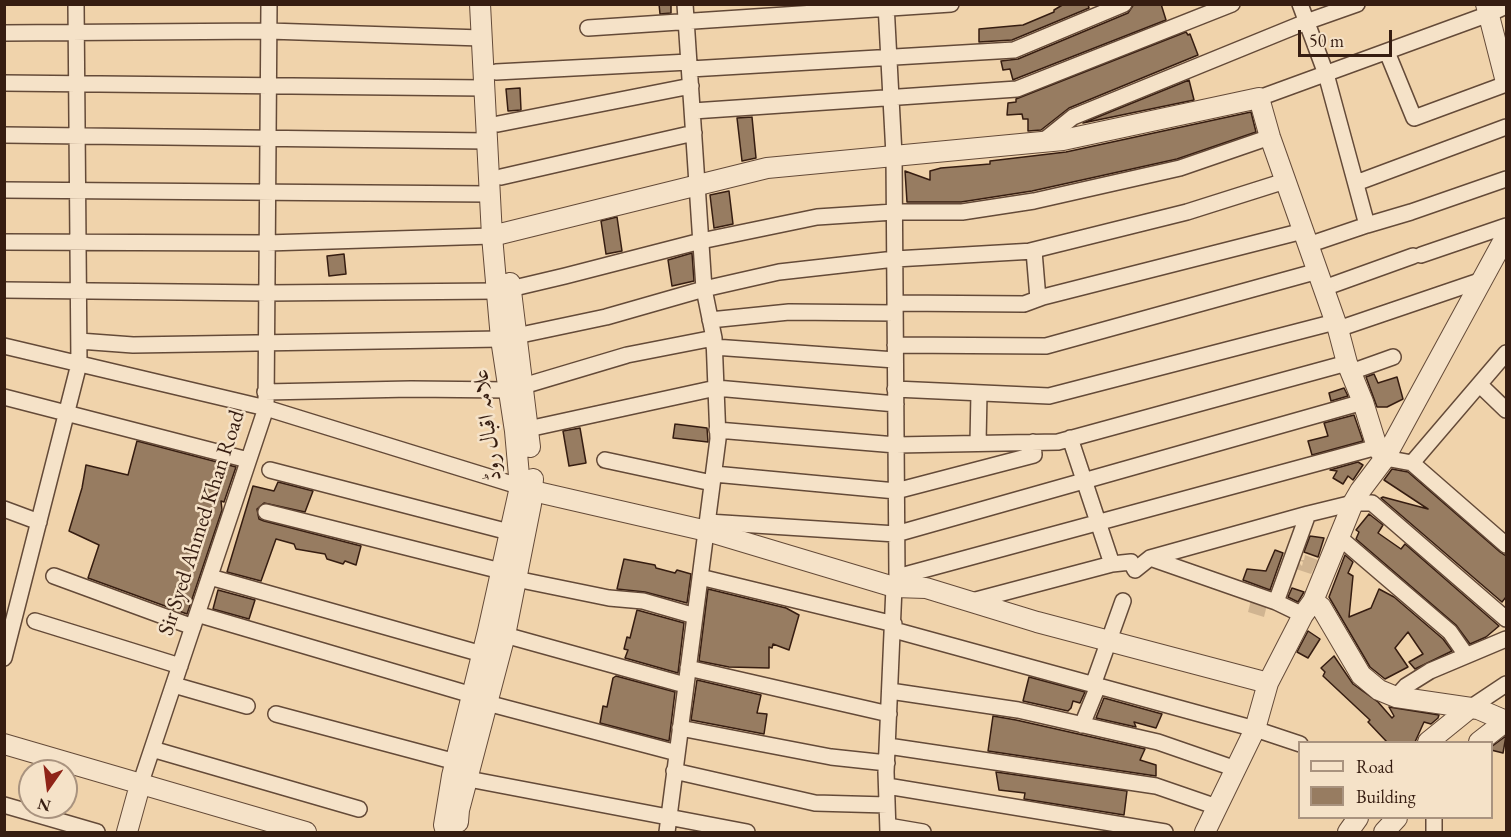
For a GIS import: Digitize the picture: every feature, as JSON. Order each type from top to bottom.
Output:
[{"type":"street","points":[[5,655],[80,364],[76,4]]},
{"type":"street","name":"Sir Syed Ahmed Khan Road","points":[[127,832],[152,748],[266,408],[269,4]]},
{"type":"street","name":"علامہ اقبال روڈ","points":[[480,4],[481,38],[498,124],[501,177],[498,235]]},
{"type":"street","name":"علامہ اقبال روڈ","points":[[446,832],[444,825],[496,633],[527,489],[528,429],[516,388],[508,338],[498,235],[489,194],[487,141],[492,4]]},
{"type":"street","points":[[668,825],[713,479],[717,430],[714,343],[704,289],[686,4]]},
{"type":"street","points":[[588,28],[951,4]]},
{"type":"street","points":[[4,83],[268,86],[490,80],[690,65],[1014,50],[1124,4]]},
{"type":"street","points":[[693,111],[1017,89],[1232,4]]},
{"type":"street","points":[[1300,4],[1326,74],[1367,225]]},
{"type":"street","points":[[1042,142],[1073,117],[1306,22],[1357,4]]},
{"type":"street","points":[[886,7],[894,155],[897,534],[887,763],[888,829],[923,832]]},
{"type":"street","points":[[4,242],[267,243],[498,235],[767,168],[1063,140],[1259,98],[1387,52],[1494,8],[1506,83],[1414,118],[1387,52]]},
{"type":"street","points":[[4,33],[269,31],[481,38]]},
{"type":"street","points":[[498,124],[691,86]]},
{"type":"street","points":[[1259,98],[1285,181],[1337,325],[1349,368],[1381,453]]},
{"type":"street","points":[[1356,183],[1506,127]]},
{"type":"street","points":[[501,177],[694,133]]},
{"type":"street","points":[[4,135],[487,141]]},
{"type":"street","points":[[4,290],[267,293],[504,290],[701,241],[817,217],[894,212],[962,212],[1034,201],[1180,168],[1270,137]]},
{"type":"street","points":[[710,320],[789,312],[1024,304],[1367,225],[1506,179]]},
{"type":"street","points":[[79,341],[133,345],[508,338],[606,317],[704,289],[779,272],[895,259],[1030,251],[1187,212],[1285,181]]},
{"type":"street","points":[[4,190],[489,194]]},
{"type":"street","points":[[265,392],[516,388],[627,355],[714,343],[895,353],[1046,346],[1417,255],[1506,226]]},
{"type":"street","points":[[1205,832],[1256,729],[1268,683],[1308,608],[1340,538],[1353,503],[1506,236]]},
{"type":"street","points":[[1030,251],[1034,251],[1038,299]]},
{"type":"street","points":[[528,429],[716,387],[896,397],[979,393],[1049,396],[1337,325],[1482,280]]},
{"type":"street","points":[[4,346],[266,408],[527,489],[707,526],[896,582],[972,601],[1037,622],[1268,683]]},
{"type":"street","points":[[1412,463],[1506,353]]},
{"type":"street","points":[[717,430],[896,445],[1058,442],[1393,357]]},
{"type":"street","points":[[1480,385],[1506,410]]},
{"type":"street","name":"علامہ اقبال روڈ","points":[[508,575],[509,532],[527,489],[515,431],[516,388]]},
{"type":"street","points":[[978,443],[979,393]]},
{"type":"street","points":[[4,397],[248,460]]},
{"type":"street","points":[[707,526],[897,534],[1363,402]]},
{"type":"street","points":[[1070,438],[1112,564]]},
{"type":"street","points":[[605,460],[713,479],[896,491],[1034,455],[1033,442]]},
{"type":"street","points":[[896,582],[1098,521],[1381,453]]},
{"type":"street","points":[[1254,479],[1381,453],[1412,463],[1506,544]]},
{"type":"street","points":[[270,470],[509,532]]},
{"type":"street","points":[[972,601],[1112,564],[1131,562],[1135,570],[1149,558],[1353,503],[1372,504],[1506,619]]},
{"type":"street","points":[[4,509],[39,522]]},
{"type":"street","points":[[266,512],[508,575],[609,598],[643,601],[695,616]]},
{"type":"street","points":[[1276,602],[1308,514]]},
{"type":"street","points":[[1340,538],[1450,632],[1466,655]]},
{"type":"street","points":[[1149,558],[1276,602],[1308,608],[1321,607],[1361,675],[1379,690],[1396,697],[1474,709],[1504,720],[1480,741]]},
{"type":"street","points":[[54,576],[195,621],[677,753]]},
{"type":"street","points":[[210,577],[482,654]]},
{"type":"street","points":[[700,577],[894,627],[1096,686],[1256,729],[1298,744]]},
{"type":"street","points":[[1083,725],[1108,640],[1123,601]]},
{"type":"street","points":[[35,621],[180,666]]},
{"type":"street","points":[[496,633],[685,685]]},
{"type":"street","name":"علامہ اقبال روڈ","points":[[479,699],[482,654],[496,633]]},
{"type":"street","points":[[1396,697],[1406,686],[1430,671],[1506,639]]},
{"type":"street","points":[[688,668],[889,714]]},
{"type":"street","points":[[1429,741],[1506,684]]},
{"type":"street","points":[[174,685],[248,706]]},
{"type":"street","points":[[890,691],[1017,710],[1158,742],[1236,769]]},
{"type":"street","points":[[276,714],[459,772],[668,825],[747,832]]},
{"type":"street","points":[[680,728],[831,758],[887,763]]},
{"type":"street","points":[[4,744],[298,831]]},
{"type":"street","points":[[888,746],[1156,786],[1217,807]]},
{"type":"street","points":[[152,748],[359,809]]},
{"type":"street","points":[[674,771],[815,803],[887,805]]},
{"type":"street","name":"علامہ اقبال روڈ","points":[[459,772],[459,832]]},
{"type":"street","points":[[887,786],[1165,832]]},
{"type":"street","points":[[4,805],[97,832]]},
{"type":"street","points":[[1348,832],[1357,819]]},
{"type":"street","points":[[1384,832],[1396,819]]},
{"type":"shaded area","points":[[1305,555],[1318,560],[1311,574],[1296,569],[1298,562],[1302,566],[1303,562],[1299,560],[1304,560]]},
{"type":"shaded area","points":[[1252,596],[1268,601],[1264,617],[1248,612]]},
{"type":"building","points":[[659,4],[671,4],[671,13],[660,14]]},
{"type":"building","points":[[1064,4],[1088,4],[1089,8],[1012,40],[979,42],[979,29],[1023,25],[1054,12]]},
{"type":"building","points":[[1134,4],[1161,4],[1166,20],[1013,80],[1010,69],[1003,70],[1001,61],[1018,59],[1128,13]]},
{"type":"building","points":[[1186,32],[1190,34],[1198,55],[1069,108],[1041,130],[1028,131],[1028,119],[1023,119],[1022,114],[1007,115],[1008,103],[1016,102],[1016,99]]},
{"type":"building","points":[[1189,80],[1194,100],[1083,123]]},
{"type":"building","points":[[520,88],[521,110],[508,111],[506,89]]},
{"type":"building","points":[[1251,112],[1256,132],[1177,159],[1032,191],[961,202],[907,202],[905,171],[930,180],[930,171],[941,168],[990,164],[990,161],[1066,152]]},
{"type":"building","points":[[752,117],[756,158],[742,161],[737,118]]},
{"type":"building","points":[[729,191],[733,224],[714,228],[710,195]]},
{"type":"building","points":[[617,217],[622,251],[606,254],[601,221]]},
{"type":"building","points":[[692,253],[694,281],[672,286],[668,260]]},
{"type":"building","points":[[344,254],[346,274],[329,276],[327,256]]},
{"type":"building","points":[[1374,374],[1378,383],[1397,377],[1403,399],[1387,407],[1377,407],[1366,377]]},
{"type":"building","points":[[1344,388],[1348,396],[1331,401],[1329,393]]},
{"type":"building","points":[[1354,415],[1363,441],[1312,455],[1308,441],[1328,436],[1324,423]]},
{"type":"building","points":[[675,424],[707,428],[708,442],[673,438]]},
{"type":"building","points":[[580,428],[586,463],[569,466],[563,431]]},
{"type":"building","points":[[137,441],[236,467],[224,502],[221,501],[222,510],[187,614],[88,578],[99,545],[69,531],[82,488],[86,465],[128,475]]},
{"type":"building","points":[[1358,462],[1363,465],[1353,480],[1348,476],[1343,484],[1333,478],[1337,471],[1330,470]]},
{"type":"building","points":[[1392,469],[1408,472],[1506,556],[1506,597],[1502,602],[1381,498],[1428,509],[1384,480]]},
{"type":"building","points":[[278,482],[313,491],[305,512],[264,503],[257,509],[259,519],[361,546],[356,565],[327,559],[325,554],[296,549],[294,544],[276,539],[261,581],[227,572],[253,486],[274,491]]},
{"type":"building","points":[[1369,514],[1383,525],[1378,533],[1401,549],[1405,544],[1499,626],[1486,637],[1470,644],[1456,625],[1356,539],[1359,532],[1356,530]]},
{"type":"building","points":[[1310,536],[1324,538],[1318,557],[1304,552]]},
{"type":"building","points":[[1275,550],[1283,553],[1270,590],[1243,580],[1247,569],[1266,571]]},
{"type":"building","points":[[1345,555],[1353,562],[1348,573],[1353,576],[1349,617],[1371,608],[1379,589],[1394,597],[1443,639],[1452,651],[1415,669],[1409,662],[1423,654],[1408,632],[1395,648],[1408,667],[1385,679],[1370,667],[1329,597]]},
{"type":"building","points":[[624,559],[655,565],[656,568],[675,573],[677,570],[691,574],[687,603],[645,592],[617,589]]},
{"type":"building","points":[[1292,588],[1304,592],[1298,602],[1288,597]]},
{"type":"building","points":[[708,589],[786,608],[799,615],[789,650],[773,644],[772,648],[769,647],[769,668],[729,667],[699,661]]},
{"type":"building","points":[[218,590],[255,600],[249,619],[213,609]]},
{"type":"building","points":[[637,610],[684,623],[678,673],[625,658],[628,650],[624,649],[627,637],[630,638]]},
{"type":"building","points":[[1308,631],[1320,639],[1308,658],[1297,652]]},
{"type":"building","points":[[1334,656],[1353,684],[1378,702],[1392,718],[1394,716],[1389,707],[1439,715],[1438,718],[1431,724],[1424,722],[1415,741],[1386,741],[1368,722],[1370,720],[1323,676],[1325,672],[1321,668]]},
{"type":"building","points":[[616,676],[675,692],[669,741],[600,723],[603,706],[607,707],[613,678]]},
{"type":"building","points":[[1029,677],[1085,692],[1080,703],[1073,701],[1068,711],[1023,701]]},
{"type":"building","points":[[697,680],[761,695],[757,713],[767,714],[764,734],[691,720]]},
{"type":"building","points":[[1104,698],[1162,714],[1156,728],[1134,722],[1136,727],[1096,718]]},
{"type":"building","points":[[993,716],[1145,749],[1140,760],[1156,765],[1156,776],[988,751]]},
{"type":"building","points":[[1506,736],[1503,753],[1493,750],[1493,746]]},
{"type":"building","points":[[996,772],[1127,791],[1124,815],[1024,799],[1025,793],[999,790]]}]
